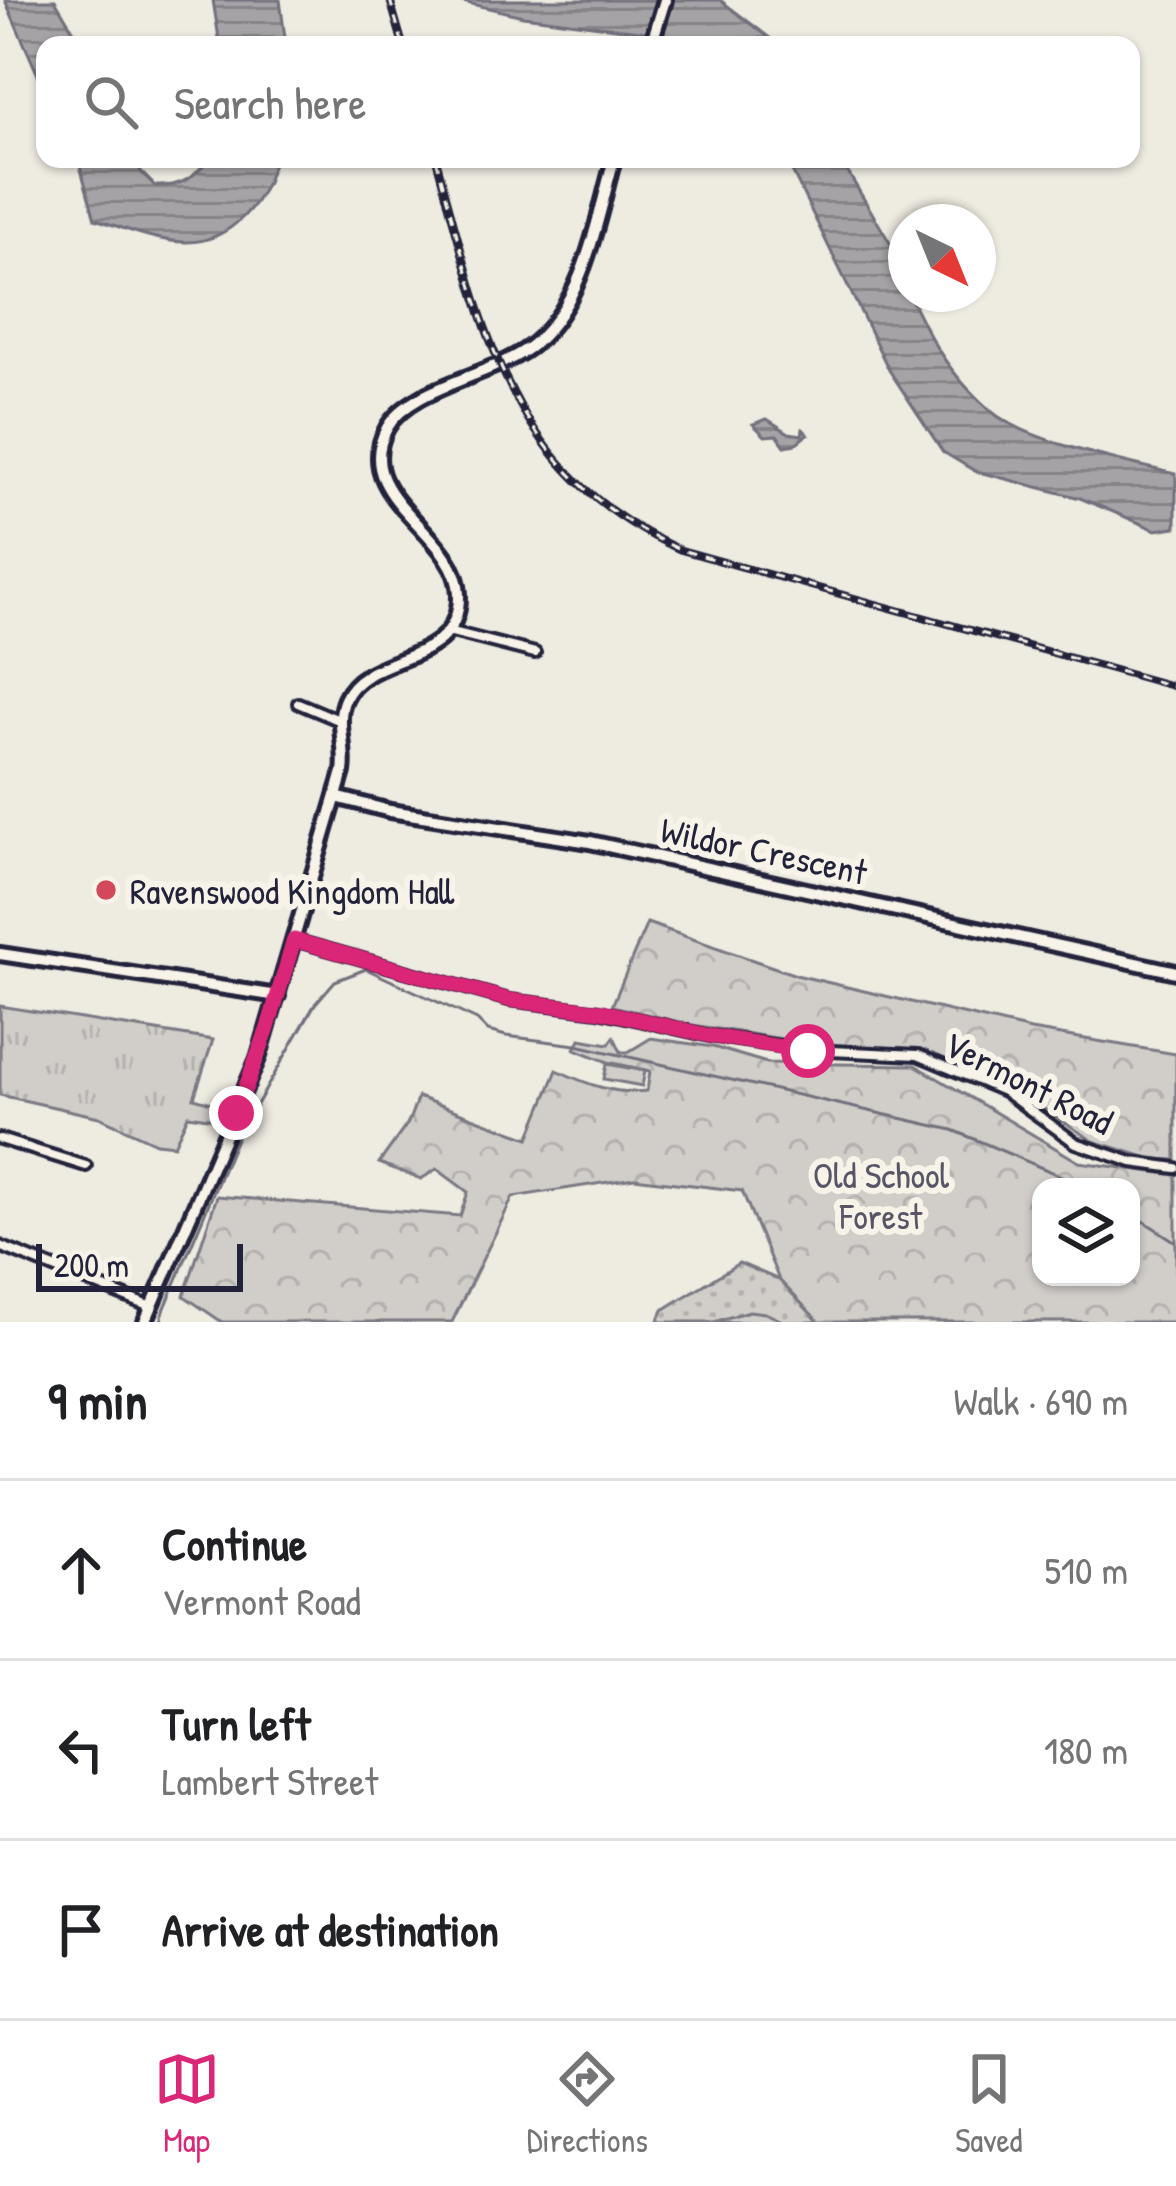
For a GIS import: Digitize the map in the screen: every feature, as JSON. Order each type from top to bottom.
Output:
[{"type":"street","points":[[654,36],[665,0]]},
{"type":"street","points":[[145,1322],[242,1099],[278,996],[346,756],[341,721],[345,698],[355,685],[428,648],[448,631],[459,601],[454,573],[384,482],[382,439],[393,419],[410,405],[514,358],[550,328],[574,286],[611,168]]},
{"type":"street","points":[[448,631],[535,652]]},
{"type":"street","points":[[298,704],[341,721]]},
{"type":"street","name":"Wildor Crescent","points":[[336,797],[390,811],[590,842],[1176,972]]},
{"type":"street","name":"Vermont Road","points":[[294,940],[509,1000],[602,1011],[710,1036],[808,1051],[918,1055],[1004,1091],[1076,1143],[1132,1162],[1176,1168]]},
{"type":"street","points":[[0,954],[278,996]]},
{"type":"street","points":[[0,1138],[86,1166]]},
{"type":"street","points":[[0,1246],[151,1307]]},
{"type":"green space","points":[[647,923],[796,975],[1031,1030],[1176,1054],[1176,1160],[1152,1159],[1093,1141],[1009,1086],[920,1049],[815,1044],[692,1025],[612,1006]]},
{"type":"green space","points":[[0,1006],[213,1040],[194,1098],[226,1107],[221,1120],[188,1115],[174,1145],[156,1143],[99,1117],[0,1095]]},
{"type":"green space","name":"Old School Forest","points":[[614,1037],[621,1052],[651,1038],[713,1047],[767,1063],[915,1065],[1079,1162],[1176,1175],[1176,1322],[819,1322],[779,1280],[742,1191],[634,1178],[513,1197],[452,1322],[222,1322],[184,1296],[217,1196],[460,1216],[468,1192],[437,1169],[421,1179],[379,1163],[408,1123],[418,1097],[529,1138],[557,1070],[601,1087],[647,1091],[650,1071],[575,1049],[580,1039],[609,1044]]},
{"type":"green space","points":[[607,1064],[645,1071],[642,1086],[604,1079]]},
{"type":"green space","points":[[739,1263],[779,1280],[819,1322],[658,1322],[663,1310]]},
{"type":"green space","points":[[749,1311],[765,1313],[785,1322],[714,1322]]},
{"type":"shaded area","points":[[5,0],[55,0],[77,36],[36,36],[36,71]]},
{"type":"shaded area","points":[[213,0],[280,0],[285,36],[219,36]]},
{"type":"shaded area","points":[[454,0],[720,0],[767,36],[676,36],[523,16]]},
{"type":"shaded area","points":[[81,168],[139,168],[155,186],[185,180],[201,168],[272,168],[244,216],[202,240],[151,237],[95,219]]},
{"type":"shaded area","points":[[790,168],[845,168],[888,240],[888,312],[918,312],[953,370],[981,402],[1007,422],[1052,441],[1176,474],[1176,527],[1156,530],[1080,498],[975,471],[943,452],[889,370]]},
{"type":"shaded area","points":[[767,419],[789,433],[802,435],[803,429],[808,434],[785,446],[777,435],[765,436],[753,424]]},
{"type":"waterway","points":[[248,1120],[315,1004],[335,981],[366,969],[477,1020],[488,1031],[576,1045],[953,1130],[1066,1178]]},
{"type":"waterway","points":[[163,1322],[238,1134]]},
{"type":"waterway","points":[[1140,1219],[1176,1242]]},
{"type":"railway","points":[[390,0],[400,36]]},
{"type":"railway","points":[[439,168],[488,335],[511,388],[539,436],[576,479],[622,518],[681,550],[1176,687]]},
{"type":"place","name":"Ravenswood Kingdom Hall","points":[[106,890]]},
{"type":"route","points":[[236,1113],[294,940],[509,1000],[602,1011],[710,1036],[808,1051]]}]
